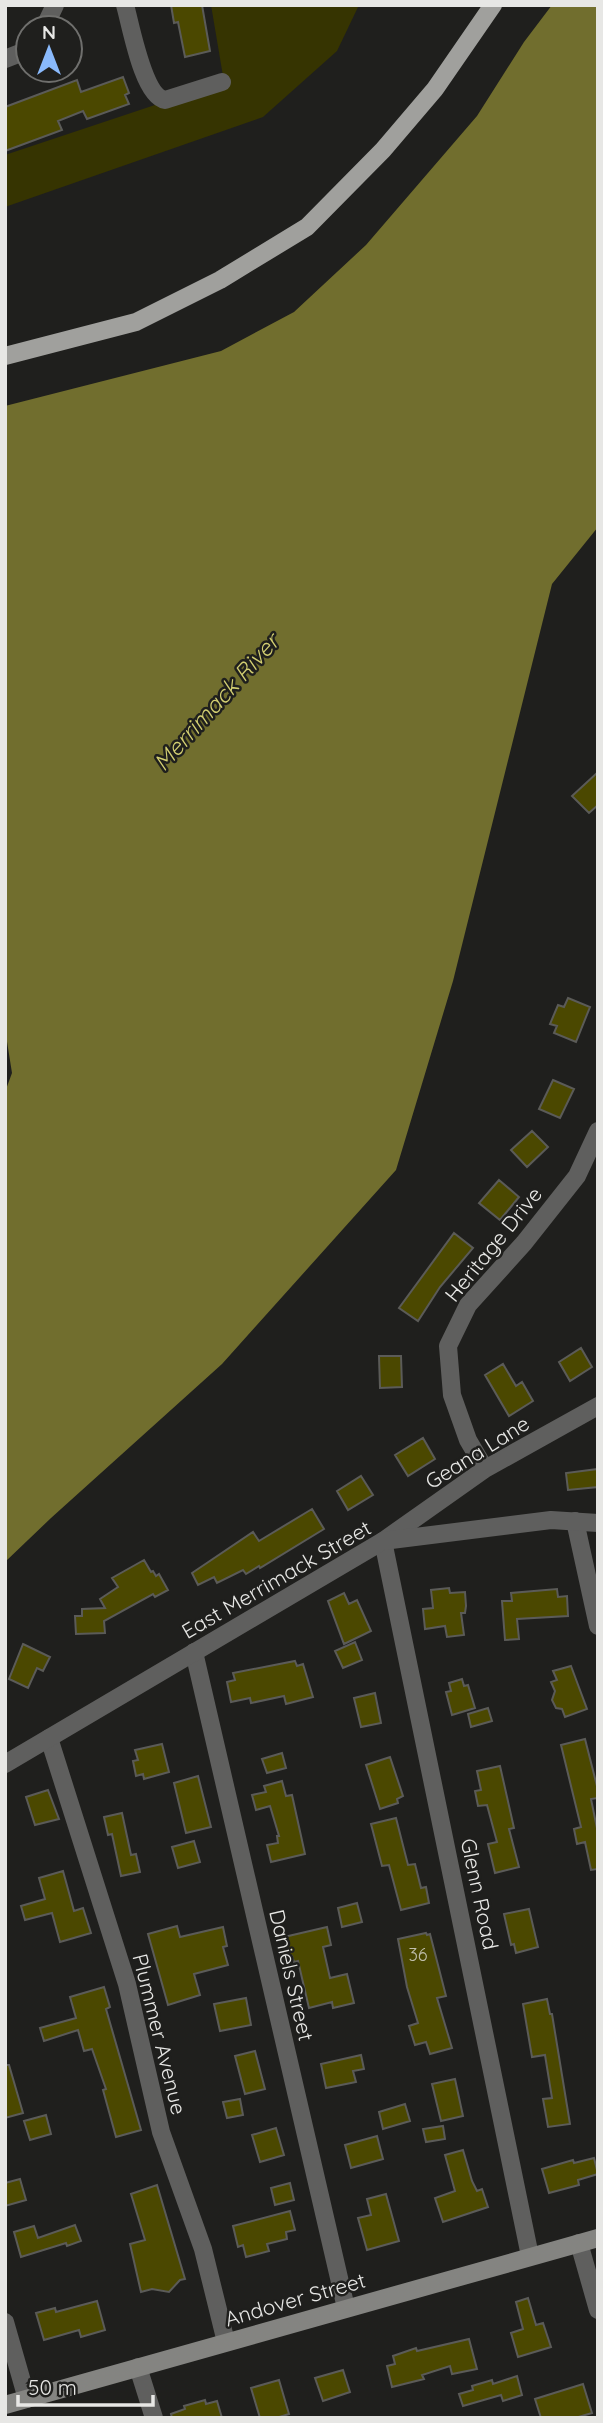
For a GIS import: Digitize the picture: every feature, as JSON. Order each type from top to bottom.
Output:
[{"type":"main road","points":[[5,356],[136,323],[220,280],[307,227],[383,150],[435,89],[493,5]]},
{"type":"main road","name":"Andover Street","points":[[5,2405],[598,2238]]},
{"type":"street","points":[[125,5],[147,84],[157,98],[165,100],[222,82]]},
{"type":"street","name":"Heritage Drive","points":[[485,1469],[468,1440],[453,1395],[448,1346],[468,1304],[524,1243],[577,1176],[598,1132]]},
{"type":"street","name":"Geana Lane","points":[[383,1541],[485,1469],[598,1406]]},
{"type":"street","name":"East Merrimack Street","points":[[5,1763],[383,1541],[551,1520],[598,1523]]},
{"type":"street","points":[[575,1521],[598,1626]]},
{"type":"street","name":"Glenn Road","points":[[383,1541],[530,2256]]},
{"type":"street","name":"Daniels Street","points":[[194,1652],[346,2308]]},
{"type":"street","name":"Plummer Avenue","points":[[49,1738],[127,1984],[161,2132],[202,2249],[226,2342]]},
{"type":"street","points":[[579,2243],[598,2310]]},
{"type":"street","points":[[5,2322],[27,2399]]},
{"type":"street","points":[[138,2367],[154,2418]]},
{"type":"shaded area","points":[[211,5],[359,5],[337,51],[263,117],[5,207],[5,155],[224,82]]},
{"type":"water","name":"Merrimack River","points":[[552,5],[598,5],[598,527],[552,584],[453,981],[396,1170],[222,1364],[5,1562],[5,1092],[12,1073],[5,1029],[5,406],[221,351],[294,312],[366,245],[477,116],[524,42]]},
{"type":"building","points":[[171,5],[202,5],[210,51],[185,57],[178,22],[174,23]]},
{"type":"building","points":[[123,77],[129,93],[125,95],[129,104],[87,119],[83,111],[58,121],[62,130],[5,151],[5,107],[66,84],[78,84],[81,92]]},
{"type":"building","points":[[598,772],[598,805],[589,813],[572,796]]},
{"type":"building","points":[[568,998],[590,1007],[576,1042],[554,1033],[557,1026],[550,1024],[558,1005],[564,1007]]},
{"type":"building","points":[[553,1080],[574,1089],[560,1118],[539,1109]]},
{"type":"building","points":[[532,1131],[548,1147],[527,1167],[511,1150]]},
{"type":"building","points":[[499,1180],[519,1197],[500,1220],[479,1203]]},
{"type":"building","points":[[454,1233],[473,1248],[440,1287],[418,1321],[399,1308]]},
{"type":"building","points":[[581,1348],[592,1367],[570,1381],[559,1362]]},
{"type":"building","points":[[379,1356],[401,1356],[402,1387],[380,1388]]},
{"type":"building","points":[[503,1364],[516,1386],[522,1382],[533,1401],[509,1416],[485,1375]]},
{"type":"building","points":[[423,1438],[435,1459],[408,1476],[395,1455]]},
{"type":"building","points":[[598,1469],[598,1487],[568,1490],[566,1473]]},
{"type":"building","points":[[361,1476],[373,1495],[348,1510],[337,1491]]},
{"type":"building","points":[[312,1509],[324,1529],[260,1568],[259,1566],[246,1574],[243,1570],[217,1583],[214,1577],[198,1585],[192,1573],[253,1532],[259,1541]]},
{"type":"building","points":[[144,1560],[151,1572],[156,1576],[159,1574],[168,1590],[155,1597],[153,1594],[104,1621],[105,1633],[76,1634],[75,1616],[82,1616],[82,1609],[105,1608],[100,1599],[118,1587],[112,1578]]},
{"type":"building","points":[[449,1588],[450,1593],[465,1592],[465,1613],[461,1613],[464,1635],[447,1637],[445,1626],[425,1629],[423,1609],[433,1608],[431,1590]]},
{"type":"building","points":[[557,1589],[558,1597],[567,1596],[568,1616],[517,1619],[519,1639],[505,1640],[502,1601],[512,1601],[511,1593]]},
{"type":"building","points":[[344,1593],[349,1604],[357,1600],[371,1631],[344,1644],[328,1601]]},
{"type":"building","points":[[355,1642],[362,1660],[343,1668],[335,1651]]},
{"type":"building","points":[[23,1644],[50,1657],[43,1671],[37,1668],[28,1688],[9,1679]]},
{"type":"building","points":[[295,1661],[297,1666],[303,1664],[313,1697],[286,1704],[284,1696],[251,1703],[250,1698],[231,1702],[227,1682],[235,1680],[233,1673]]},
{"type":"building","points":[[571,1666],[587,1709],[565,1717],[562,1709],[556,1708],[552,1700],[555,1691],[551,1682],[557,1680],[553,1671]]},
{"type":"building","points":[[462,1679],[464,1686],[468,1685],[475,1708],[452,1715],[446,1692],[451,1691],[449,1683]]},
{"type":"building","points":[[375,1693],[381,1723],[361,1727],[354,1698]]},
{"type":"building","points":[[488,1708],[492,1721],[471,1727],[468,1714]]},
{"type":"building","points":[[585,1739],[598,1790],[598,1798],[591,1799],[598,1833],[598,1869],[591,1870],[585,1842],[577,1844],[574,1829],[581,1827],[561,1745]]},
{"type":"building","points":[[162,1744],[169,1772],[144,1779],[143,1774],[136,1776],[133,1761],[138,1760],[135,1750]]},
{"type":"building","points":[[282,1753],[286,1768],[267,1773],[262,1759]]},
{"type":"building","points":[[390,1757],[403,1796],[397,1799],[398,1803],[380,1809],[366,1765]]},
{"type":"building","points":[[500,1766],[514,1828],[509,1829],[519,1867],[495,1873],[488,1844],[497,1842],[487,1805],[478,1806],[475,1791],[481,1790],[477,1771]]},
{"type":"building","points":[[198,1776],[211,1827],[186,1833],[174,1783]]},
{"type":"building","points":[[282,1781],[286,1796],[292,1795],[305,1854],[271,1862],[267,1845],[278,1843],[279,1836],[270,1806],[256,1810],[252,1795],[266,1792],[264,1786]]},
{"type":"building","points":[[48,1790],[59,1819],[35,1825],[26,1797]]},
{"type":"building","points":[[122,1813],[131,1855],[136,1854],[140,1872],[121,1876],[112,1834],[108,1835],[104,1817]]},
{"type":"building","points":[[396,1818],[408,1865],[415,1864],[421,1888],[426,1887],[429,1903],[401,1910],[389,1865],[382,1866],[371,1824]]},
{"type":"building","points":[[194,1841],[200,1862],[178,1868],[172,1847]]},
{"type":"building","points":[[63,1871],[74,1911],[83,1908],[91,1933],[60,1942],[52,1913],[25,1920],[21,1906],[45,1899],[39,1878]]},
{"type":"building","points":[[357,1903],[362,1922],[342,1927],[338,1908]]},
{"type":"building","points":[[529,1909],[538,1947],[516,1953],[514,1944],[511,1945],[504,1914]]},
{"type":"building","points":[[177,1926],[180,1937],[223,1927],[227,1946],[223,1947],[228,1965],[194,1974],[200,1995],[168,2005],[148,1934]]},
{"type":"building","points":[[327,1927],[331,1945],[323,1947],[330,1978],[347,1974],[354,2003],[333,2008],[332,2002],[309,2008],[298,1961],[294,1962],[292,1956],[289,1957],[284,1937]]},
{"type":"building","points":[[430,1934],[446,1996],[437,1998],[452,2048],[430,2054],[426,2042],[415,2045],[409,2026],[418,2023],[407,1987],[398,1939]]},
{"type":"building","points":[[104,1987],[110,2007],[106,2009],[141,2130],[116,2137],[103,2090],[106,2089],[92,2049],[84,2051],[78,2030],[44,2041],[40,2028],[76,2018],[70,1997]]},
{"type":"building","points":[[246,1998],[251,2025],[220,2031],[214,2004]]},
{"type":"building","points":[[547,1999],[552,2014],[570,2124],[548,2127],[543,2099],[552,2098],[545,2055],[532,2057],[523,2004]]},
{"type":"building","points":[[255,2051],[265,2089],[245,2094],[235,2056]]},
{"type":"building","points":[[361,2055],[364,2069],[353,2071],[356,2082],[326,2088],[321,2064]]},
{"type":"building","points":[[5,2065],[9,2065],[23,2113],[5,2118]]},
{"type":"building","points":[[455,2079],[463,2116],[441,2121],[432,2084]]},
{"type":"building","points":[[240,2099],[243,2115],[227,2118],[223,2102]]},
{"type":"building","points":[[405,2104],[410,2121],[383,2129],[379,2112]]},
{"type":"building","points":[[46,2115],[51,2134],[30,2140],[24,2121]]},
{"type":"building","points":[[443,2126],[445,2139],[426,2142],[423,2129]]},
{"type":"building","points":[[276,2128],[284,2155],[260,2162],[252,2135]]},
{"type":"building","points":[[377,2136],[383,2159],[351,2168],[345,2145]]},
{"type":"building","points":[[463,2150],[472,2181],[477,2191],[482,2189],[488,2207],[443,2222],[435,2198],[455,2191],[445,2155]]},
{"type":"building","points":[[594,2158],[598,2174],[578,2180],[579,2185],[549,2193],[542,2169],[573,2160],[574,2163]]},
{"type":"building","points":[[20,2179],[26,2200],[5,2206],[5,2183]]},
{"type":"building","points":[[290,2183],[294,2200],[275,2205],[271,2188]]},
{"type":"building","points":[[157,2185],[185,2279],[180,2280],[169,2292],[152,2289],[141,2292],[130,2244],[145,2240],[131,2194]]},
{"type":"building","points":[[386,2194],[399,2241],[367,2250],[358,2218],[371,2215],[367,2199]]},
{"type":"building","points":[[290,2211],[295,2230],[286,2232],[287,2239],[267,2244],[269,2251],[246,2257],[243,2245],[238,2247],[233,2226]]},
{"type":"building","points":[[75,2225],[81,2241],[21,2257],[14,2232],[34,2226],[38,2238]]},
{"type":"building","points":[[528,2298],[536,2325],[543,2323],[551,2347],[518,2357],[511,2333],[523,2329],[516,2302]]},
{"type":"building","points":[[97,2301],[105,2330],[81,2337],[79,2330],[44,2340],[36,2313],[55,2308],[56,2312]]},
{"type":"building","points":[[469,2339],[477,2369],[452,2374],[450,2366],[422,2375],[424,2379],[392,2387],[387,2366],[395,2364],[393,2356],[416,2348],[417,2351]]},
{"type":"building","points":[[343,2370],[350,2392],[323,2401],[315,2378]]},
{"type":"building","points":[[517,2376],[522,2395],[503,2401],[501,2395],[463,2406],[459,2394],[473,2390],[472,2386],[492,2380],[493,2384]]},
{"type":"building","points":[[279,2380],[289,2414],[276,2418],[260,2418],[251,2388]]},
{"type":"building","points":[[583,2384],[592,2413],[575,2418],[541,2418],[535,2399]]},
{"type":"building","points":[[205,2400],[206,2404],[217,2401],[222,2418],[172,2418],[171,2414],[185,2409],[184,2406]]}]
